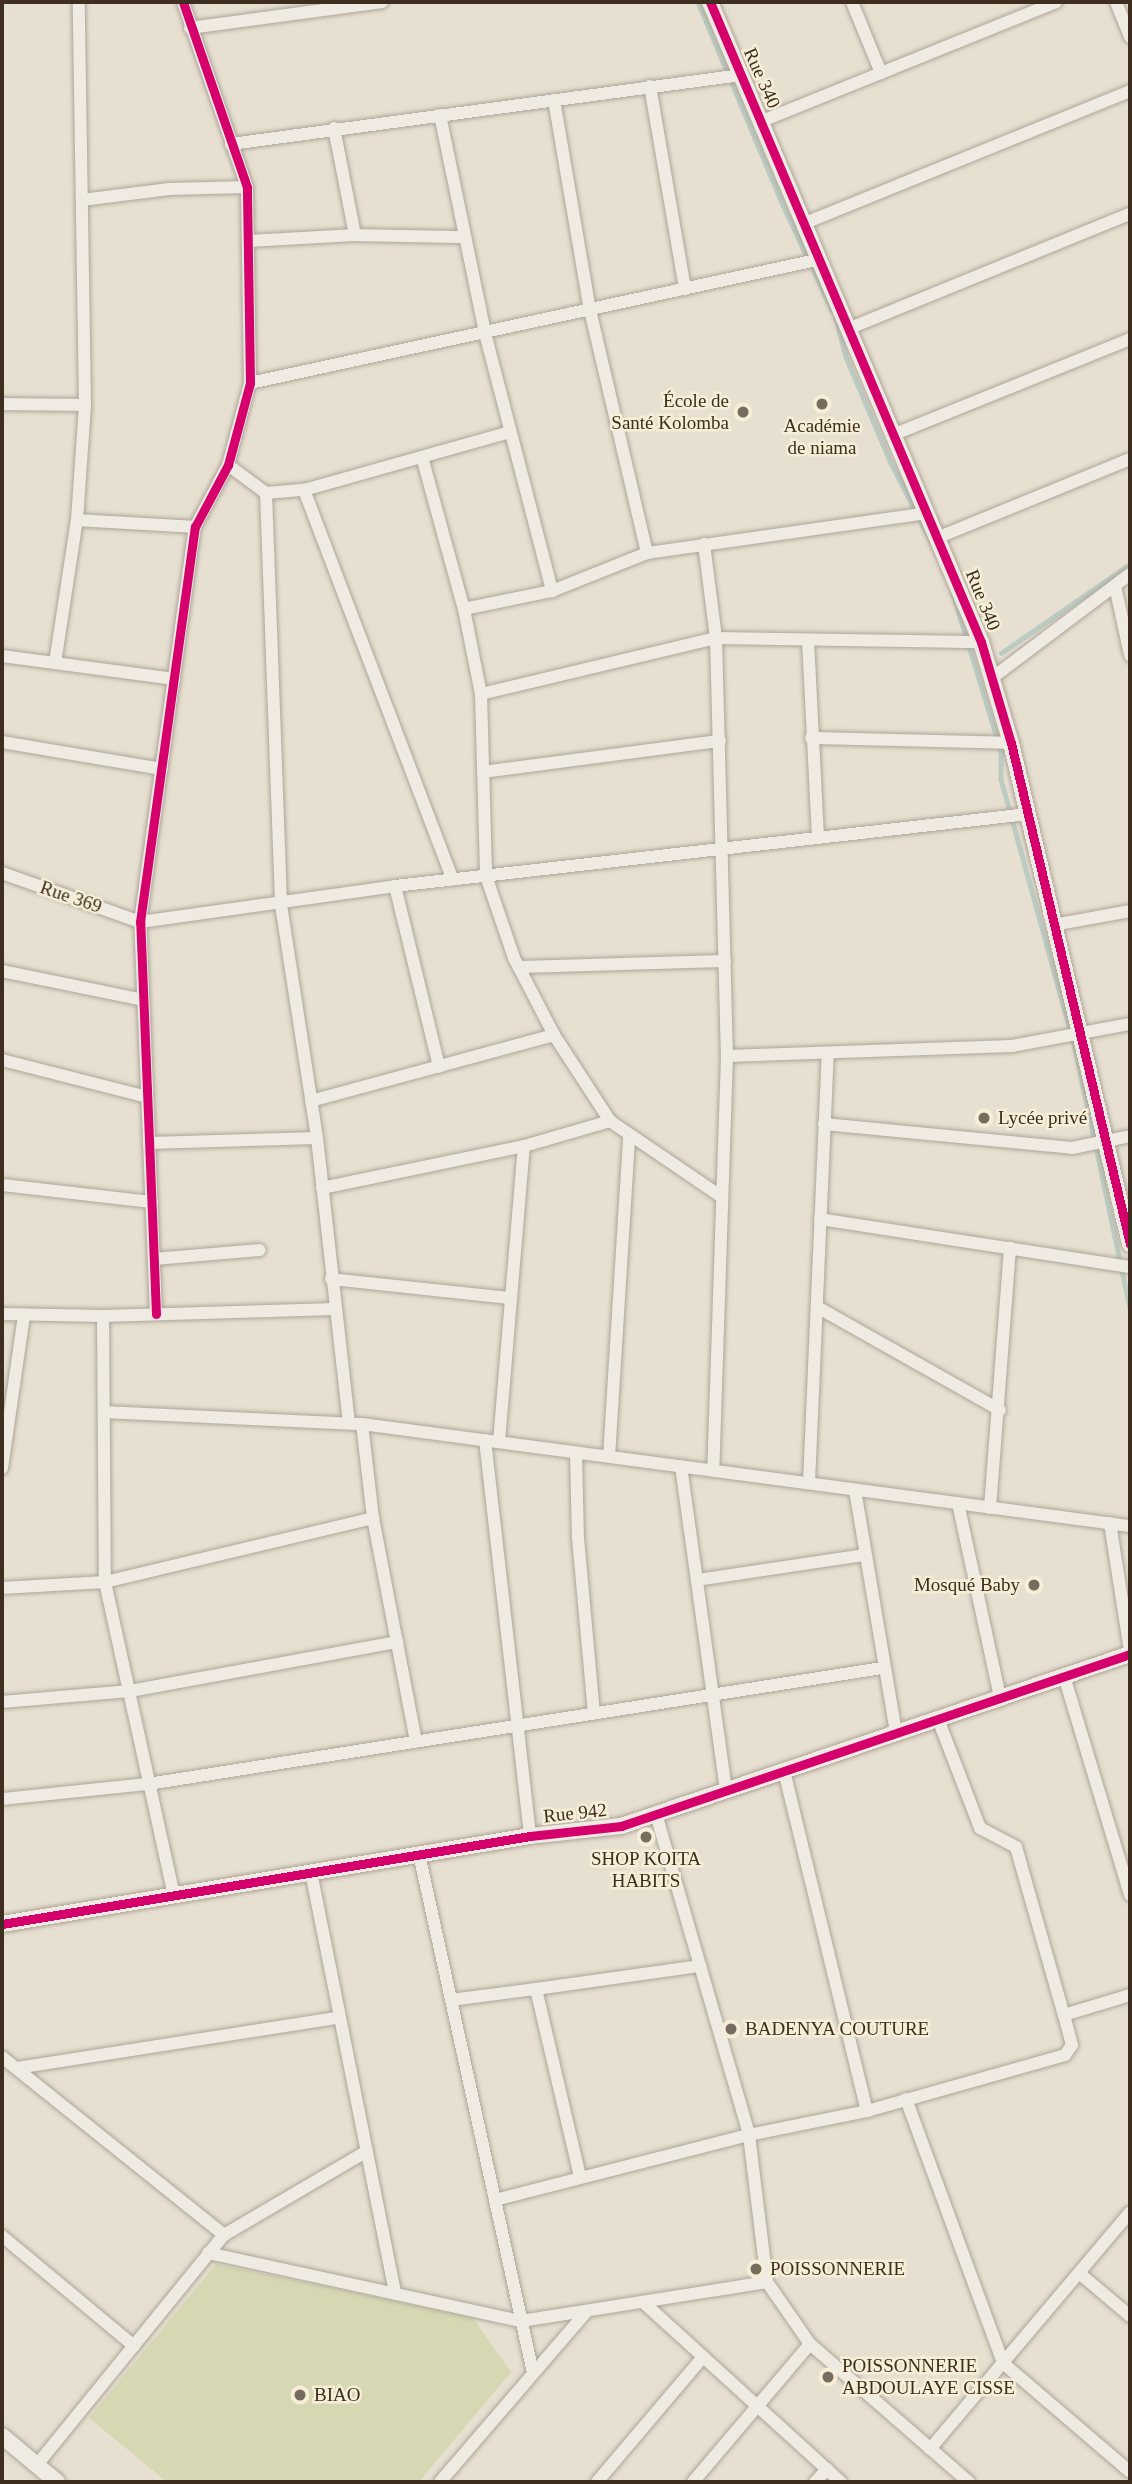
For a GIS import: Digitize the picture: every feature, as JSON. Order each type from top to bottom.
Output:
[{"type":"street","points":[[55,663],[77,520],[85,405],[79,2]]},
{"type":"street","points":[[156,1314],[140,922],[195,527],[228,465],[250,383],[247,187],[183,2]]},
{"type":"street","points":[[190,28],[382,2]]},
{"type":"street","name":"Rue 340","points":[[710,2],[939,537],[981,642],[1011,743],[1130,1244]]},
{"type":"street","points":[[852,2],[881,73]]},
{"type":"street","points":[[762,121],[1056,2]]},
{"type":"street","points":[[1116,2],[1130,37]]},
{"type":"street","points":[[231,144],[741,75]]},
{"type":"street","points":[[650,86],[685,289]]},
{"type":"street","points":[[805,223],[1130,91]]},
{"type":"street","points":[[554,100],[590,310],[647,552]]},
{"type":"street","points":[[440,115],[485,333],[552,591]]},
{"type":"street","points":[[334,128],[355,235]]},
{"type":"street","points":[[82,200],[169,189],[247,187]]},
{"type":"street","points":[[850,328],[1130,214]]},
{"type":"street","points":[[248,241],[355,235],[464,237]]},
{"type":"street","points":[[250,383],[821,260]]},
{"type":"street","points":[[895,434],[1130,339]]},
{"type":"street","points":[[2,404],[85,405]]},
{"type":"street","points":[[228,465],[266,493],[304,490],[510,432]]},
{"type":"street","points":[[422,457],[464,609],[481,694],[486,876],[519,967],[554,1035],[610,1121],[629,1137],[722,1197]]},
{"type":"street","points":[[939,537],[1130,459]]},
{"type":"street","points":[[304,490],[453,880]]},
{"type":"street","points":[[266,493],[281,905],[317,1138],[335,1309],[416,1741]]},
{"type":"street","points":[[464,609],[552,591],[647,552],[928,513]]},
{"type":"street","points":[[77,520],[195,527]]},
{"type":"street","points":[[704,544],[716,638],[724,847],[727,1056],[713,1471]]},
{"type":"street","points":[[992,678],[1130,574]]},
{"type":"street","points":[[1115,586],[1130,655]]},
{"type":"street","points":[[481,694],[716,638],[981,642]]},
{"type":"street","points":[[808,640],[818,837]]},
{"type":"street","points":[[2,656],[174,679]]},
{"type":"street","points":[[811,738],[1011,743]]},
{"type":"street","points":[[483,772],[720,741]]},
{"type":"street","points":[[2,742],[162,769]]},
{"type":"street","points":[[140,922],[281,905],[395,887],[1028,814]]},
{"type":"street","name":"Rue 369","points":[[2,873],[140,922]]},
{"type":"street","points":[[395,887],[439,1067]]},
{"type":"street","points":[[1053,925],[1130,911]]},
{"type":"street","points":[[519,967],[726,961]]},
{"type":"street","points":[[2,971],[143,1000]]},
{"type":"street","points":[[727,1056],[1012,1046],[1130,1024]]},
{"type":"street","points":[[311,1101],[554,1035]]},
{"type":"street","points":[[809,1483],[828,1053]]},
{"type":"street","points":[[2,1060],[147,1097]]},
{"type":"street","points":[[322,1188],[524,1146],[610,1121]]},
{"type":"street","points":[[824,1124],[1072,1148],[1130,1136]]},
{"type":"street","points":[[609,1457],[629,1137]]},
{"type":"street","points":[[149,1143],[317,1138]]},
{"type":"street","points":[[499,1442],[508,1298],[524,1146]]},
{"type":"street","points":[[2,1185],[152,1202]]},
{"type":"street","points":[[820,1219],[1130,1267]]},
{"type":"street","points":[[990,1508],[1000,1410],[1010,1248]]},
{"type":"street","points":[[154,1259],[260,1250]]},
{"type":"street","points":[[331,1279],[508,1298]]},
{"type":"street","points":[[817,1307],[1000,1410]]},
{"type":"street","points":[[2,1314],[103,1316],[335,1309]]},
{"type":"street","points":[[2,1468],[24,1315]]},
{"type":"street","points":[[103,1316],[106,1582],[174,1895]]},
{"type":"street","points":[[104,1412],[356,1424],[1130,1526]]},
{"type":"street","points":[[485,1440],[514,1726],[530,1836]]},
{"type":"street","points":[[576,1452],[578,1538],[594,1713]]},
{"type":"street","points":[[681,1466],[726,1790]]},
{"type":"street","points":[[855,1490],[882,1668],[896,1733]]},
{"type":"street","points":[[958,1503],[1000,1698]]},
{"type":"street","points":[[2,1588],[106,1582],[373,1518]]},
{"type":"street","points":[[1110,1523],[1130,1652]]},
{"type":"street","points":[[697,1580],[864,1555]]},
{"type":"street","points":[[2,1702],[130,1691],[398,1642]]},
{"type":"street","name":"Rue 942","points":[[2,1924],[530,1836],[621,1826],[1130,1652]]},
{"type":"street","points":[[2,1799],[148,1784],[882,1668]]},
{"type":"street","points":[[1064,1676],[1130,1895]]},
{"type":"street","points":[[495,2200],[749,2135],[867,2110],[1068,2053],[1072,2045],[1016,1847],[980,1828],[938,1719]]},
{"type":"street","points":[[784,1771],[867,2110]]},
{"type":"street","points":[[656,1814],[749,2135],[767,2282],[810,2344],[969,2482]]},
{"type":"street","points":[[419,1854],[533,2374]]},
{"type":"street","points":[[311,1872],[395,2294]]},
{"type":"street","points":[[451,2000],[700,1966]]},
{"type":"street","points":[[536,1989],[580,2177]]},
{"type":"street","points":[[1064,2015],[1130,1995]]},
{"type":"street","points":[[17,2068],[338,2018]]},
{"type":"street","points":[[2,2057],[224,2235]]},
{"type":"street","points":[[906,2099],[1003,2363],[1130,2472]]},
{"type":"street","points":[[36,2466],[224,2235],[365,2152]]},
{"type":"street","points":[[930,2449],[1130,2212]]},
{"type":"street","points":[[2,2236],[134,2346]]},
{"type":"street","points":[[208,2253],[521,2321],[767,2282]]},
{"type":"street","points":[[1079,2273],[1130,2316]]},
{"type":"street","points":[[643,2302],[841,2482]]},
{"type":"street","points":[[440,2482],[587,2311]]},
{"type":"street","points":[[693,2482],[810,2344]]},
{"type":"street","points":[[597,2482],[703,2357]]},
{"type":"street","points":[[2,2436],[57,2482]]},
{"type":"street","points":[[815,2482],[827,2469]]},
{"type":"green space","name":"BIAO","points":[[216,2264],[472,2317],[511,2372],[419,2482],[167,2482],[89,2418]]},
{"type":"waterway","points":[[698,2],[783,205],[832,310]]},
{"type":"waterway","points":[[836,318],[846,357],[891,463],[931,541]]},
{"type":"waterway","points":[[1001,653],[1130,564]]},
{"type":"waterway","points":[[953,594],[1001,751],[1001,779],[1076,1052],[1130,1308]]},
{"type":"cycle path","points":[[156,1314],[140,922],[195,527],[228,465],[250,383],[247,187],[183,2]]},
{"type":"cycle path","points":[[710,2],[981,642],[1011,743],[1130,1244]]},
{"type":"cycle path","points":[[2,1924],[530,1836],[621,1826],[1130,1654]]},
{"type":"place","name":"Académie de niama","points":[[822,404]]},
{"type":"place","name":"École de Santé Kolomba","points":[[743,412]]},
{"type":"place","name":"Lycée privé","points":[[984,1118]]},
{"type":"place","name":"Mosqué Baby","points":[[1034,1585]]},
{"type":"place","name":"SHOP KOITA HABITS","points":[[646,1837]]},
{"type":"place","name":"BADENYA COUTURE","points":[[731,2029]]},
{"type":"place","name":"POISSONNERIE","points":[[756,2269]]},
{"type":"place","name":"POISSONNERIE ABDOULAYE CISSE","points":[[828,2377]]},
{"type":"place","name":"BIAO","points":[[300,2395]]}]
